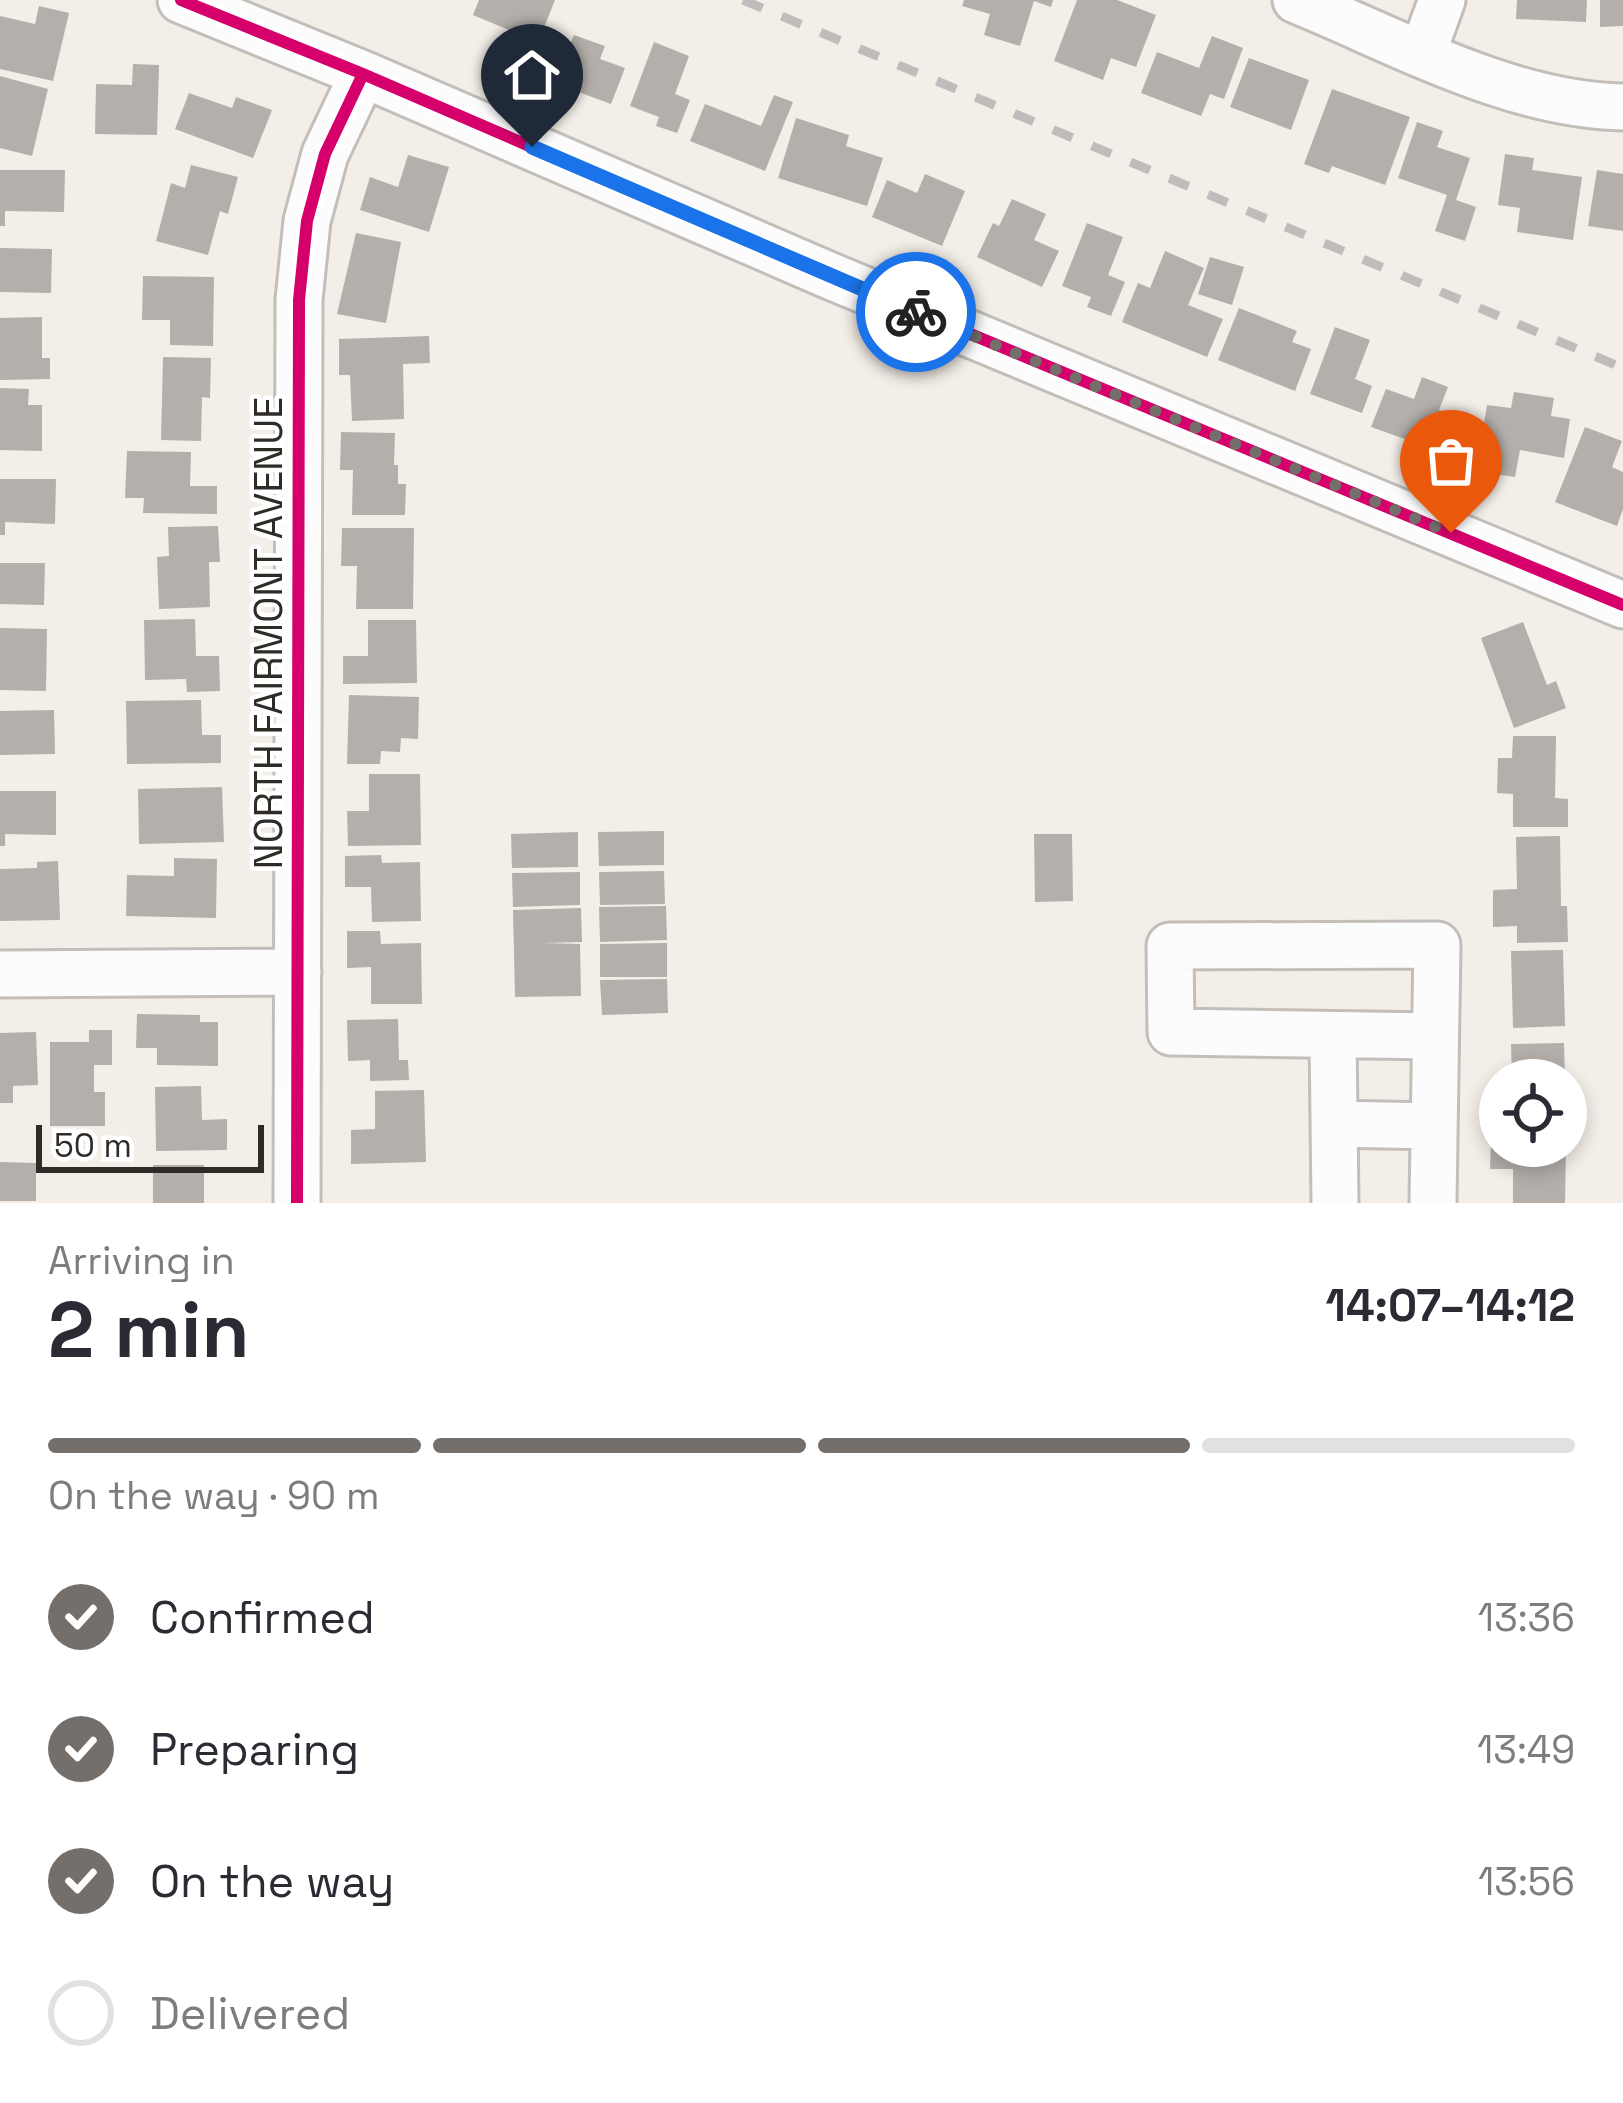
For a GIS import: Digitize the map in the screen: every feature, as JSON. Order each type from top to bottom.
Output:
[{"type":"street","points":[[181,0],[1623,605]]},
{"type":"street","points":[[1296,0],[1501,86],[1546,99],[1623,107]]},
{"type":"street","points":[[1423,52],[1442,0]]},
{"type":"street","name":"NORTH FAIRMONT AVENUE","points":[[297,1203],[299,300],[307,220],[326,154],[364,74]]},
{"type":"street","points":[[1433,1203],[1434,1126],[1435,1036],[1436,945],[1170,946],[1171,1032],[1435,1036]]},
{"type":"street","points":[[0,974],[298,972]]},
{"type":"street","points":[[1333,1035],[1335,1203]]},
{"type":"street","points":[[1334,1124],[1434,1126]]},
{"type":"building","points":[[479,0],[555,0],[529,65],[500,53],[509,30],[473,15]]},
{"type":"building","points":[[964,0],[1053,0],[1051,7],[1034,1],[1020,46],[984,35],[990,14],[962,6]]},
{"type":"building","points":[[1077,0],[1117,0],[1156,15],[1136,67],[1111,58],[1103,80],[1054,61]]},
{"type":"building","points":[[1517,0],[1587,0],[1586,22],[1516,19]]},
{"type":"building","points":[[1600,0],[1623,0],[1623,26],[1600,27]]},
{"type":"building","points":[[39,6],[69,13],[53,81],[0,69],[0,16],[35,24]]},
{"type":"building","points":[[574,35],[605,46],[600,59],[625,68],[611,104],[535,76],[549,37],[570,45]]},
{"type":"building","points":[[1212,36],[1243,48],[1224,99],[1210,94],[1201,116],[1141,93],[1157,52],[1199,68]]},
{"type":"building","points":[[654,42],[689,56],[675,94],[690,100],[677,133],[656,126],[659,117],[630,106]]},
{"type":"building","points":[[1249,58],[1309,80],[1291,130],[1230,107]]},
{"type":"building","points":[[133,64],[159,65],[157,135],[95,134],[96,84],[132,85]]},
{"type":"building","points":[[0,76],[48,89],[32,156],[0,148]]},
{"type":"building","points":[[1332,89],[1410,117],[1385,185],[1332,166],[1329,173],[1304,164]]},
{"type":"building","points":[[189,93],[232,108],[236,97],[272,110],[253,158],[175,129]]},
{"type":"building","points":[[774,95],[793,102],[765,171],[690,141],[705,104],[761,126]]},
{"type":"building","points":[[796,118],[849,135],[846,146],[883,158],[867,206],[778,178]]},
{"type":"building","points":[[1417,122],[1443,131],[1437,147],[1470,158],[1456,200],[1476,207],[1465,241],[1435,231],[1447,195],[1398,178]]},
{"type":"building","points":[[1505,154],[1534,158],[1532,170],[1582,177],[1573,240],[1517,232],[1520,208],[1498,205]]},
{"type":"building","points":[[408,155],[449,167],[429,232],[360,210],[370,177],[398,187]]},
{"type":"building","points":[[191,165],[238,177],[228,214],[220,211],[208,255],[156,241],[171,183],[185,188]]},
{"type":"building","points":[[0,170],[65,170],[64,212],[5,211],[5,226],[0,226]]},
{"type":"building","points":[[1597,170],[1623,174],[1623,231],[1588,226]]},
{"type":"building","points":[[925,174],[965,191],[942,246],[872,217],[887,180],[917,193]]},
{"type":"building","points":[[1012,199],[1046,214],[1034,240],[1059,251],[1042,287],[977,257],[993,223],[999,226]]},
{"type":"building","points":[[1087,223],[1123,237],[1108,275],[1125,282],[1111,316],[1087,307],[1091,297],[1062,286]]},
{"type":"building","points":[[356,233],[401,242],[386,323],[337,314]]},
{"type":"building","points":[[0,248],[52,249],[51,293],[0,292]]},
{"type":"building","points":[[1165,251],[1204,268],[1188,305],[1223,319],[1207,357],[1122,322],[1138,283],[1150,288]]},
{"type":"building","points":[[1210,257],[1244,267],[1232,305],[1198,294]]},
{"type":"building","points":[[143,276],[214,277],[213,346],[170,345],[170,320],[142,320]]},
{"type":"building","points":[[1239,308],[1297,331],[1292,342],[1311,349],[1295,391],[1218,360]]},
{"type":"building","points":[[42,317],[42,358],[50,358],[50,379],[0,380],[0,318]]},
{"type":"building","points":[[1335,327],[1370,340],[1355,379],[1372,386],[1362,413],[1310,394]]},
{"type":"building","points":[[429,336],[430,363],[403,364],[404,419],[352,421],[350,375],[339,375],[339,339]]},
{"type":"building","points":[[163,357],[211,358],[210,398],[202,397],[201,441],[161,440]]},
{"type":"building","points":[[1422,377],[1448,387],[1439,410],[1461,418],[1447,454],[1371,427],[1386,389],[1414,399]]},
{"type":"building","points":[[0,388],[29,389],[28,405],[42,405],[42,451],[0,450]]},
{"type":"building","points":[[1514,392],[1554,398],[1551,416],[1570,419],[1564,458],[1520,450],[1515,477],[1476,471],[1487,405],[1511,408]]},
{"type":"building","points":[[1585,427],[1622,441],[1612,467],[1623,472],[1623,509],[1617,526],[1555,502]]},
{"type":"building","points":[[341,432],[395,433],[394,465],[398,465],[398,484],[406,484],[405,515],[352,515],[353,470],[340,470]]},
{"type":"building","points":[[127,451],[191,452],[190,486],[217,486],[217,514],[143,513],[144,498],[125,498]]},
{"type":"building","points":[[0,479],[56,479],[55,524],[5,522],[5,535],[0,535]]},
{"type":"building","points":[[218,526],[220,562],[209,562],[210,607],[159,609],[157,557],[169,556],[168,527]]},
{"type":"building","points":[[342,528],[414,528],[413,609],[356,609],[357,566],[341,566]]},
{"type":"building","points":[[0,563],[45,563],[44,605],[0,604]]},
{"type":"building","points":[[195,619],[196,656],[219,656],[220,691],[187,692],[186,679],[145,680],[144,620]]},
{"type":"building","points":[[368,620],[416,620],[417,683],[343,684],[343,656],[368,656]]},
{"type":"building","points":[[1523,622],[1547,685],[1556,681],[1566,708],[1514,728],[1481,638]]},
{"type":"building","points":[[0,628],[47,629],[46,691],[0,690]]},
{"type":"building","points":[[349,695],[419,697],[418,739],[401,738],[400,752],[381,751],[380,764],[347,764]]},
{"type":"building","points":[[201,700],[202,735],[221,735],[221,763],[127,764],[126,701]]},
{"type":"building","points":[[54,710],[55,754],[0,755],[0,711]]},
{"type":"building","points":[[1513,736],[1556,736],[1555,798],[1568,799],[1568,827],[1513,827],[1513,794],[1497,793],[1498,758],[1512,758]]},
{"type":"building","points":[[369,774],[420,774],[421,845],[348,846],[347,811],[369,811]]},
{"type":"building","points":[[222,787],[224,842],[139,844],[138,789]]},
{"type":"building","points":[[0,791],[56,791],[56,835],[5,834],[5,846],[0,846]]},
{"type":"building","points":[[664,831],[664,865],[599,866],[598,832]]},
{"type":"building","points":[[578,832],[578,867],[512,868],[511,834]]},
{"type":"building","points":[[1034,834],[1072,834],[1073,901],[1035,902]]},
{"type":"building","points":[[1560,836],[1561,906],[1567,906],[1568,942],[1517,943],[1517,926],[1493,927],[1493,890],[1517,889],[1516,837]]},
{"type":"building","points":[[381,855],[382,863],[420,862],[421,921],[372,922],[371,887],[345,887],[345,856]]},
{"type":"building","points":[[174,858],[217,859],[216,918],[126,916],[127,875],[174,876]]},
{"type":"building","points":[[58,861],[60,920],[0,921],[0,869],[37,868],[37,862]]},
{"type":"building","points":[[664,871],[665,904],[600,905],[599,872]]},
{"type":"building","points":[[580,872],[580,905],[513,907],[512,873]]},
{"type":"building","points":[[666,906],[667,940],[600,942],[599,907]]},
{"type":"building","points":[[581,908],[582,942],[543,943],[580,944],[581,996],[515,997],[513,910]]},
{"type":"building","points":[[347,931],[380,931],[381,944],[421,943],[422,1004],[371,1004],[371,967],[347,968]]},
{"type":"building","points":[[667,943],[667,977],[600,977],[600,944]]},
{"type":"building","points":[[1563,950],[1565,1026],[1513,1028],[1511,951]]},
{"type":"building","points":[[667,979],[668,1013],[602,1015],[600,980]]},
{"type":"building","points":[[137,1014],[200,1015],[200,1022],[218,1022],[218,1066],[157,1065],[157,1048],[136,1048]]},
{"type":"building","points":[[398,1019],[399,1060],[408,1060],[409,1080],[370,1081],[370,1060],[348,1061],[347,1020]]},
{"type":"building","points":[[89,1030],[112,1030],[112,1065],[94,1065],[94,1092],[105,1092],[105,1126],[50,1126],[50,1042],[89,1042]]},
{"type":"building","points":[[36,1032],[38,1085],[13,1086],[13,1103],[0,1103],[0,1033]]},
{"type":"building","points":[[1564,1043],[1564,1059],[1511,1059],[1511,1044]]},
{"type":"building","points":[[201,1086],[202,1120],[227,1119],[227,1150],[156,1151],[155,1087]]},
{"type":"building","points":[[424,1090],[426,1162],[351,1164],[351,1130],[375,1129],[375,1091]]},
{"type":"building","points":[[0,1162],[36,1163],[36,1201],[0,1201]]},
{"type":"building","points":[[153,1165],[204,1165],[204,1203],[153,1203]]},
{"type":"building","points":[[1566,1167],[1565,1203],[1513,1203],[1513,1169],[1490,1169]]},
{"type":"railway","points":[[743,0],[1623,368]]},
{"type":"cycle path","points":[[181,0],[1623,605]]},
{"type":"cycle path","points":[[297,1203],[299,300],[307,221],[325,154],[363,74]]},
{"type":"way so far","points":[[916,312],[1451,533]]},
{"type":"route","points":[[532,147],[916,312]]}]
